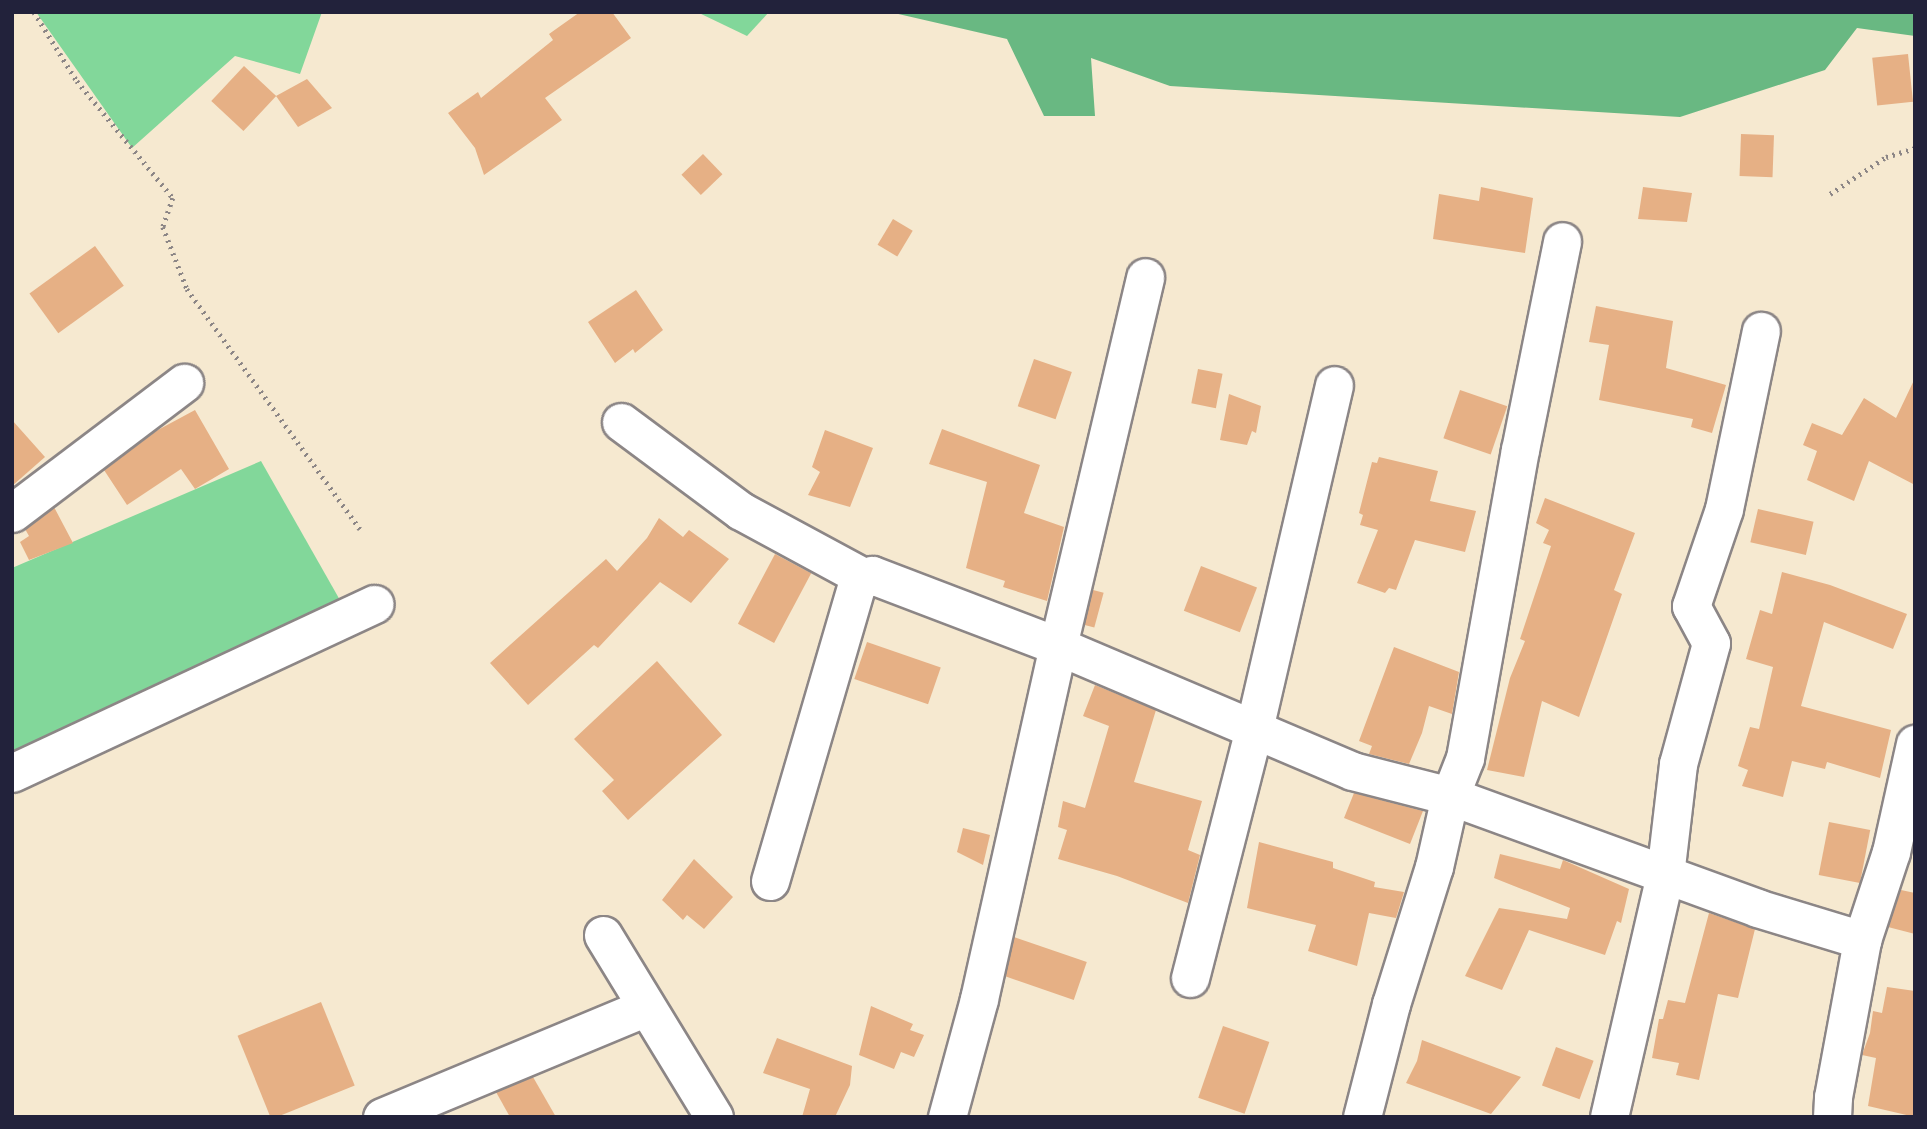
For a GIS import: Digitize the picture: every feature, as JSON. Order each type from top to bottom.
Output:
[{"type":"street","points":[[1362,1117],[1391,1004],[1434,867],[1450,796],[1467,746],[1520,450],[1562,241]]},
{"type":"street","points":[[980,1117],[951,1103],[979,999],[1058,646],[1145,277]]},
{"type":"street","points":[[1609,1117],[1665,875],[1678,764],[1711,643],[1691,606],[1724,509],[1761,331]]},
{"type":"street","points":[[12,513],[184,383]]},
{"type":"street","points":[[1190,978],[1254,729],[1334,385]]},
{"type":"street","points":[[621,422],[741,511],[863,577]]},
{"type":"street","points":[[770,881],[857,583],[863,577],[872,575],[1058,646],[1352,771],[1450,796],[1757,908],[1862,940]]},
{"type":"street","points":[[12,773],[374,604]]},
{"type":"street","points":[[1832,1117],[1833,1097],[1862,940],[1911,783],[1915,744]]},
{"type":"street","points":[[603,934],[714,1117]]},
{"type":"street","points":[[382,1117],[646,1007]]},
{"type":"path","points":[[34,12],[77,81],[173,198],[163,227],[187,289],[360,529]]},
{"type":"path","points":[[1830,194],[1886,157],[1915,148]]},
{"type":"green space","points":[[36,12],[322,12],[300,74],[235,56],[132,148]]},
{"type":"green space","points":[[697,12],[769,12],[747,36]]},
{"type":"green space","points":[[1915,12],[1915,36],[1857,28],[1825,70],[1680,117],[1170,86],[1091,58],[1095,116],[1044,116],[1007,39],[894,13]]},
{"type":"green space","points":[[261,461],[349,616],[12,758],[12,568]]},
{"type":"building","points":[[580,12],[612,12],[631,38],[545,98],[562,120],[484,175],[475,148],[448,113],[478,92],[481,98],[553,40],[549,34]]},
{"type":"building","points":[[1908,54],[1913,102],[1877,106],[1872,58]]},
{"type":"building","points":[[244,66],[276,96],[243,131],[211,101]]},
{"type":"building","points":[[307,79],[332,108],[298,127],[276,96]]},
{"type":"building","points":[[1741,134],[1774,135],[1773,177],[1740,176]]},
{"type":"building","points":[[703,154],[722,174],[701,195],[681,175]]},
{"type":"building","points":[[1481,187],[1533,198],[1525,253],[1433,239],[1439,194],[1479,201]]},
{"type":"building","points":[[1643,187],[1692,193],[1687,222],[1638,219]]},
{"type":"building","points":[[893,219],[913,231],[897,257],[878,245]]},
{"type":"building","points":[[95,246],[124,286],[58,333],[29,294]]},
{"type":"building","points":[[636,290],[663,330],[635,353],[633,349],[615,363],[588,322]]},
{"type":"building","points":[[1596,306],[1673,321],[1666,368],[1726,385],[1712,433],[1691,427],[1693,419],[1599,400],[1609,345],[1589,342]]},
{"type":"building","points":[[1034,359],[1072,372],[1056,419],[1018,406]]},
{"type":"building","points":[[1198,369],[1223,374],[1216,408],[1191,403]]},
{"type":"building","points":[[1915,378],[1915,485],[1869,461],[1854,501],[1807,480],[1817,451],[1803,445],[1812,423],[1842,435],[1864,398],[1896,418]]},
{"type":"building","points":[[1460,390],[1507,406],[1491,454],[1443,438]]},
{"type":"building","points":[[1229,394],[1261,406],[1256,433],[1252,431],[1247,445],[1220,440]]},
{"type":"building","points":[[195,410],[229,469],[195,489],[181,469],[127,505],[104,470],[156,431]]},
{"type":"building","points":[[12,420],[45,457],[12,486]]},
{"type":"building","points":[[942,429],[1040,465],[1024,513],[1064,527],[1047,601],[1003,587],[1005,581],[966,568],[987,482],[929,464]]},
{"type":"building","points":[[825,430],[873,448],[850,507],[808,495],[820,472],[812,467]]},
{"type":"building","points":[[1379,457],[1438,471],[1430,501],[1476,511],[1465,552],[1415,540],[1396,590],[1389,588],[1385,593],[1357,583],[1378,530],[1360,525],[1363,515],[1359,513],[1372,462],[1377,463]]},
{"type":"building","points":[[1545,498],[1635,533],[1614,590],[1622,594],[1579,717],[1542,701],[1524,777],[1487,770],[1510,678],[1525,641],[1520,639],[1551,546],[1543,543],[1549,530],[1536,523]]},
{"type":"building","points":[[54,507],[73,543],[29,560],[20,542],[29,536],[25,529]]},
{"type":"building","points":[[1758,509],[1814,522],[1806,555],[1750,542]]},
{"type":"building","points":[[659,518],[683,537],[689,530],[729,559],[691,603],[660,582],[598,648],[594,645],[528,705],[490,663],[606,559],[617,571],[647,538]]},
{"type":"building","points":[[775,554],[811,573],[774,643],[738,624]]},
{"type":"building","points":[[1201,566],[1257,588],[1240,632],[1184,611]]},
{"type":"building","points":[[1782,572],[1830,585],[1907,614],[1893,649],[1824,622],[1801,706],[1891,730],[1880,778],[1827,762],[1825,769],[1792,761],[1783,797],[1742,786],[1748,770],[1738,766],[1750,727],[1759,729],[1773,667],[1746,659],[1760,610],[1772,614]]},
{"type":"building","points":[[1093,590],[1104,593],[1094,628],[1084,625]]},
{"type":"building","points":[[867,642],[941,667],[928,704],[854,679]]},
{"type":"building","points":[[1394,647],[1459,672],[1452,714],[1429,706],[1422,733],[1409,764],[1369,754],[1372,746],[1359,741]]},
{"type":"building","points":[[657,661],[722,735],[628,820],[602,791],[614,780],[574,739]]},
{"type":"building","points":[[1095,685],[1156,710],[1134,782],[1202,801],[1188,850],[1200,855],[1188,903],[1117,876],[1058,859],[1067,830],[1058,827],[1063,801],[1085,808],[1109,726],[1083,716]]},
{"type":"building","points":[[1354,793],[1423,811],[1410,844],[1344,818]]},
{"type":"building","points":[[1829,822],[1870,830],[1860,883],[1819,875]]},
{"type":"building","points":[[963,828],[990,835],[983,865],[957,852]]},
{"type":"building","points":[[1259,842],[1333,862],[1333,868],[1375,882],[1374,887],[1404,892],[1396,918],[1369,913],[1357,966],[1308,951],[1316,925],[1247,908]]},
{"type":"building","points":[[1500,854],[1560,869],[1563,860],[1629,889],[1621,923],[1617,921],[1605,955],[1529,930],[1502,990],[1465,976],[1499,908],[1567,919],[1570,908],[1494,878]]},
{"type":"building","points":[[694,859],[733,897],[704,929],[687,915],[683,920],[662,900]]},
{"type":"building","points":[[1901,890],[1915,893],[1915,934],[1888,927]]},
{"type":"building","points":[[1709,913],[1755,929],[1738,998],[1718,994],[1699,1080],[1676,1075],[1679,1063],[1652,1058],[1659,1019],[1663,1019],[1668,1000],[1685,1003]]},
{"type":"building","points":[[1014,937],[1087,962],[1074,1000],[1001,975]]},
{"type":"building","points":[[1887,987],[1915,991],[1915,1117],[1868,1106],[1876,1058],[1862,1055],[1870,1033],[1873,1011],[1882,1013]]},
{"type":"building","points":[[321,1002],[355,1085],[277,1117],[270,1117],[238,1036]]},
{"type":"building","points":[[871,1006],[913,1024],[910,1030],[924,1035],[914,1057],[901,1052],[894,1069],[859,1055]]},
{"type":"building","points":[[1223,1026],[1269,1042],[1245,1114],[1198,1098]]},
{"type":"building","points":[[777,1038],[852,1066],[850,1085],[835,1117],[802,1117],[810,1089],[763,1073]]},
{"type":"building","points":[[1422,1040],[1521,1077],[1491,1114],[1406,1083],[1417,1061]]},
{"type":"building","points":[[1556,1047],[1594,1061],[1580,1099],[1542,1086]]},
{"type":"building","points":[[533,1077],[556,1117],[510,1117],[496,1092]]}]
